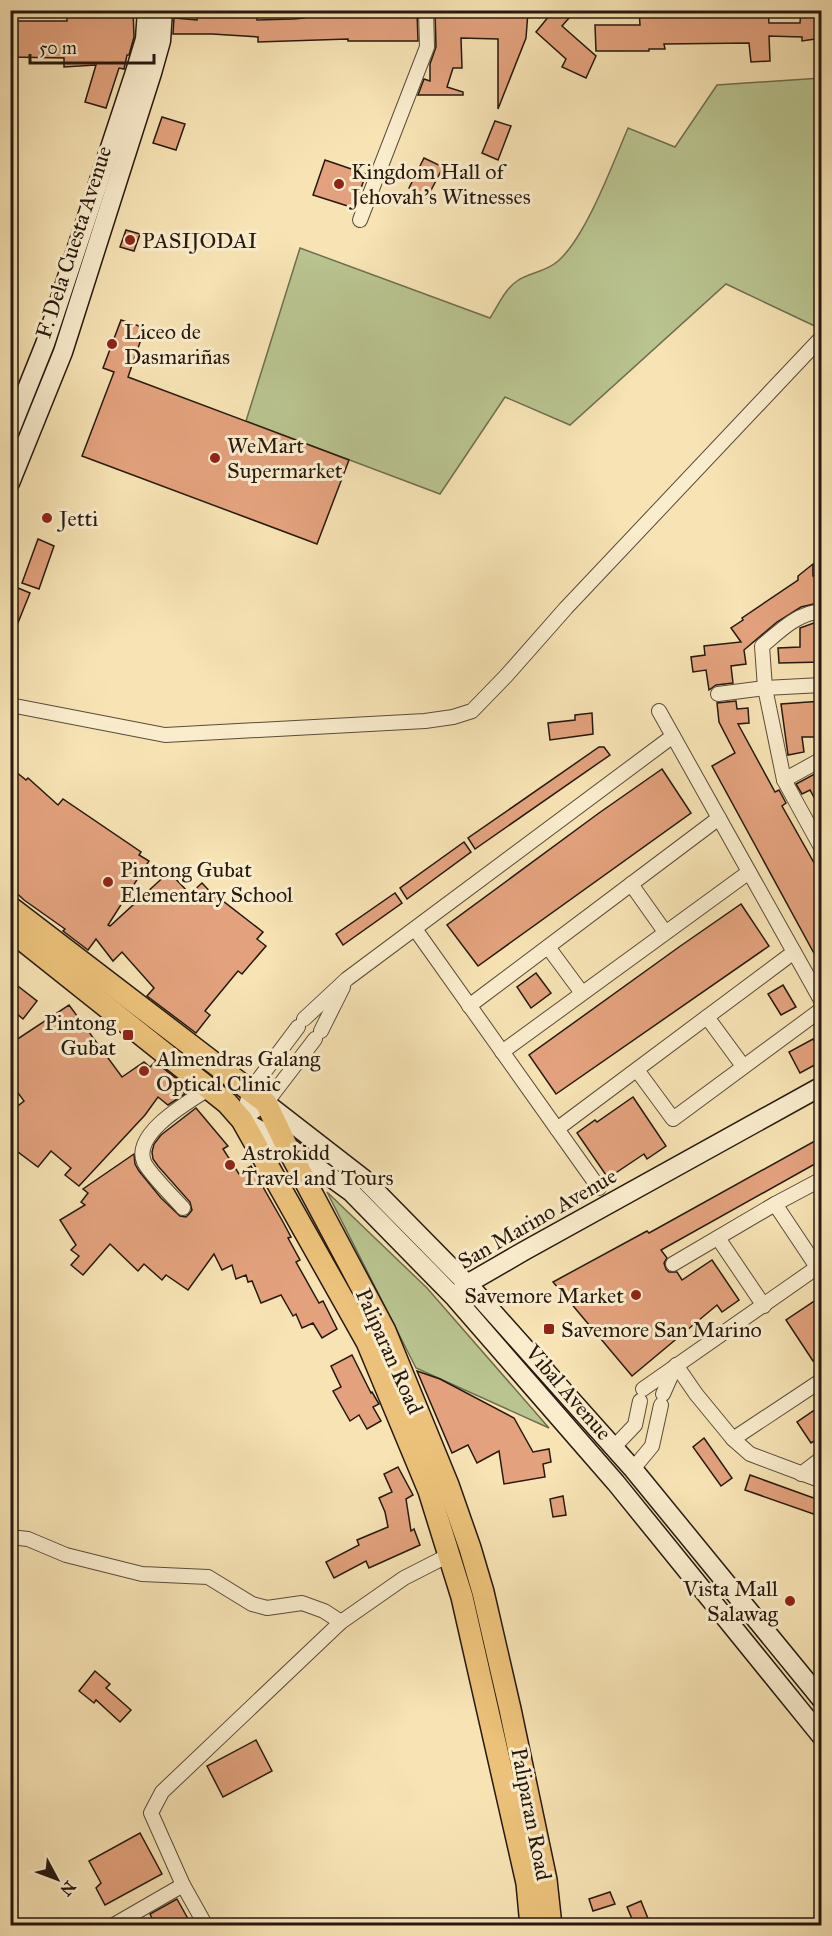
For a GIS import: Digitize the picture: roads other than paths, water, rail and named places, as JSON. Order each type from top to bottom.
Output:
[{"type":"main road","name":"F. Dela Cuesta Avenue","points":[[10,432],[45,344],[135,72],[145,39],[147,10]]},
{"type":"main road","name":"F. Dela Cuesta Avenue","points":[[10,483],[63,351],[152,73],[161,41],[163,10]]},
{"type":"main road","name":"Paliparan Road","points":[[10,907],[258,1097],[286,1144],[385,1331],[448,1485],[470,1548],[483,1592],[510,1709],[546,1880],[551,1926]]},
{"type":"main road","name":"Paliparan Road","points":[[10,930],[210,1088],[242,1120],[367,1342],[429,1491],[462,1597],[527,1883],[531,1926]]},
{"type":"main road","name":"San Marino Avenue","points":[[465,1291],[822,1086]]},
{"type":"main road","name":"Vibal Avenue","points":[[258,1097],[364,1179],[465,1291],[633,1468],[822,1700]]},
{"type":"main road","name":"San Marino Avenue","points":[[465,1291],[822,1099]]},
{"type":"main road","name":"Vibal Avenue","points":[[242,1120],[286,1144],[351,1192],[465,1291],[588,1451],[822,1737]]},
{"type":"main road","points":[[588,1451],[609,1442]]},
{"type":"street","points":[[360,220],[427,47],[426,10]]},
{"type":"street","points":[[10,705],[165,735],[425,721],[453,717],[472,711],[566,608],[822,338]]},
{"type":"street","points":[[820,841],[784,780],[765,688],[762,646],[788,624],[811,612],[822,611]]},
{"type":"street","points":[[718,694],[765,688],[822,685]]},
{"type":"street","points":[[659,711],[822,1002]]},
{"type":"street","points":[[242,1120],[301,1023],[347,979],[673,736]]},
{"type":"street","points":[[784,780],[822,759]]},
{"type":"street","points":[[469,1006],[719,818]]},
{"type":"street","points":[[502,1052],[749,872]]},
{"type":"street","points":[[631,884],[665,932]]},
{"type":"street","points":[[415,929],[599,1188]]},
{"type":"street","points":[[548,947],[582,993]]},
{"type":"street","points":[[558,1129],[794,952]]},
{"type":"street","points":[[258,1097],[318,1035],[347,979]]},
{"type":"street","points":[[637,1070],[673,1119],[822,1009]]},
{"type":"street","points":[[707,1017],[744,1066]]},
{"type":"street","points":[[183,1208],[144,1164],[141,1152],[150,1133],[166,1118],[210,1088]]},
{"type":"street","points":[[674,1264],[774,1204],[822,1179]]},
{"type":"street","points":[[609,1442],[635,1425],[642,1395],[676,1365],[764,1306],[819,1265],[774,1204]]},
{"type":"street","points":[[718,1238],[764,1306]]},
{"type":"street","points":[[633,1468],[652,1446],[662,1400],[676,1365]]},
{"type":"street","points":[[676,1365],[696,1395],[750,1454],[822,1481]]},
{"type":"street","points":[[733,1438],[822,1380]]},
{"type":"street","points":[[801,1474],[822,1458]]},
{"type":"street","points":[[10,1538],[28,1539],[66,1556],[142,1574],[208,1577],[252,1604],[267,1608],[302,1603],[324,1611],[341,1622]]},
{"type":"street","points":[[206,1926],[183,1885],[151,1813],[162,1792],[341,1622],[404,1578],[449,1555]]},
{"type":"street","points":[[112,1926],[183,1885]]},
{"type":"place","name":"Kingdom Hall of Jehovah's Witnesses","points":[[339,184]]},
{"type":"place","name":"PASIJODAI","points":[[130,240]]},
{"type":"place","name":"Liceo de Dasmariñas","points":[[112,344]]},
{"type":"place","name":"WeMart Supermarket","points":[[215,458]]},
{"type":"place","name":"Jetti","points":[[47,518]]},
{"type":"place","name":"Pintong Gubat Elementary School","points":[[108,882]]},
{"type":"place","name":"Pintong Gubat","points":[[128,1035]]},
{"type":"place","name":"Almendras Galang Optical Clinic","points":[[144,1071]]},
{"type":"place","name":"Astrokidd Travel and Tours","points":[[230,1165]]},
{"type":"place","name":"Savemore Market","points":[[636,1295]]},
{"type":"place","name":"Savemore San Marino","points":[[549,1329]]},
{"type":"place","name":"Vista Mall Salawag","points":[[790,1601]]}]
